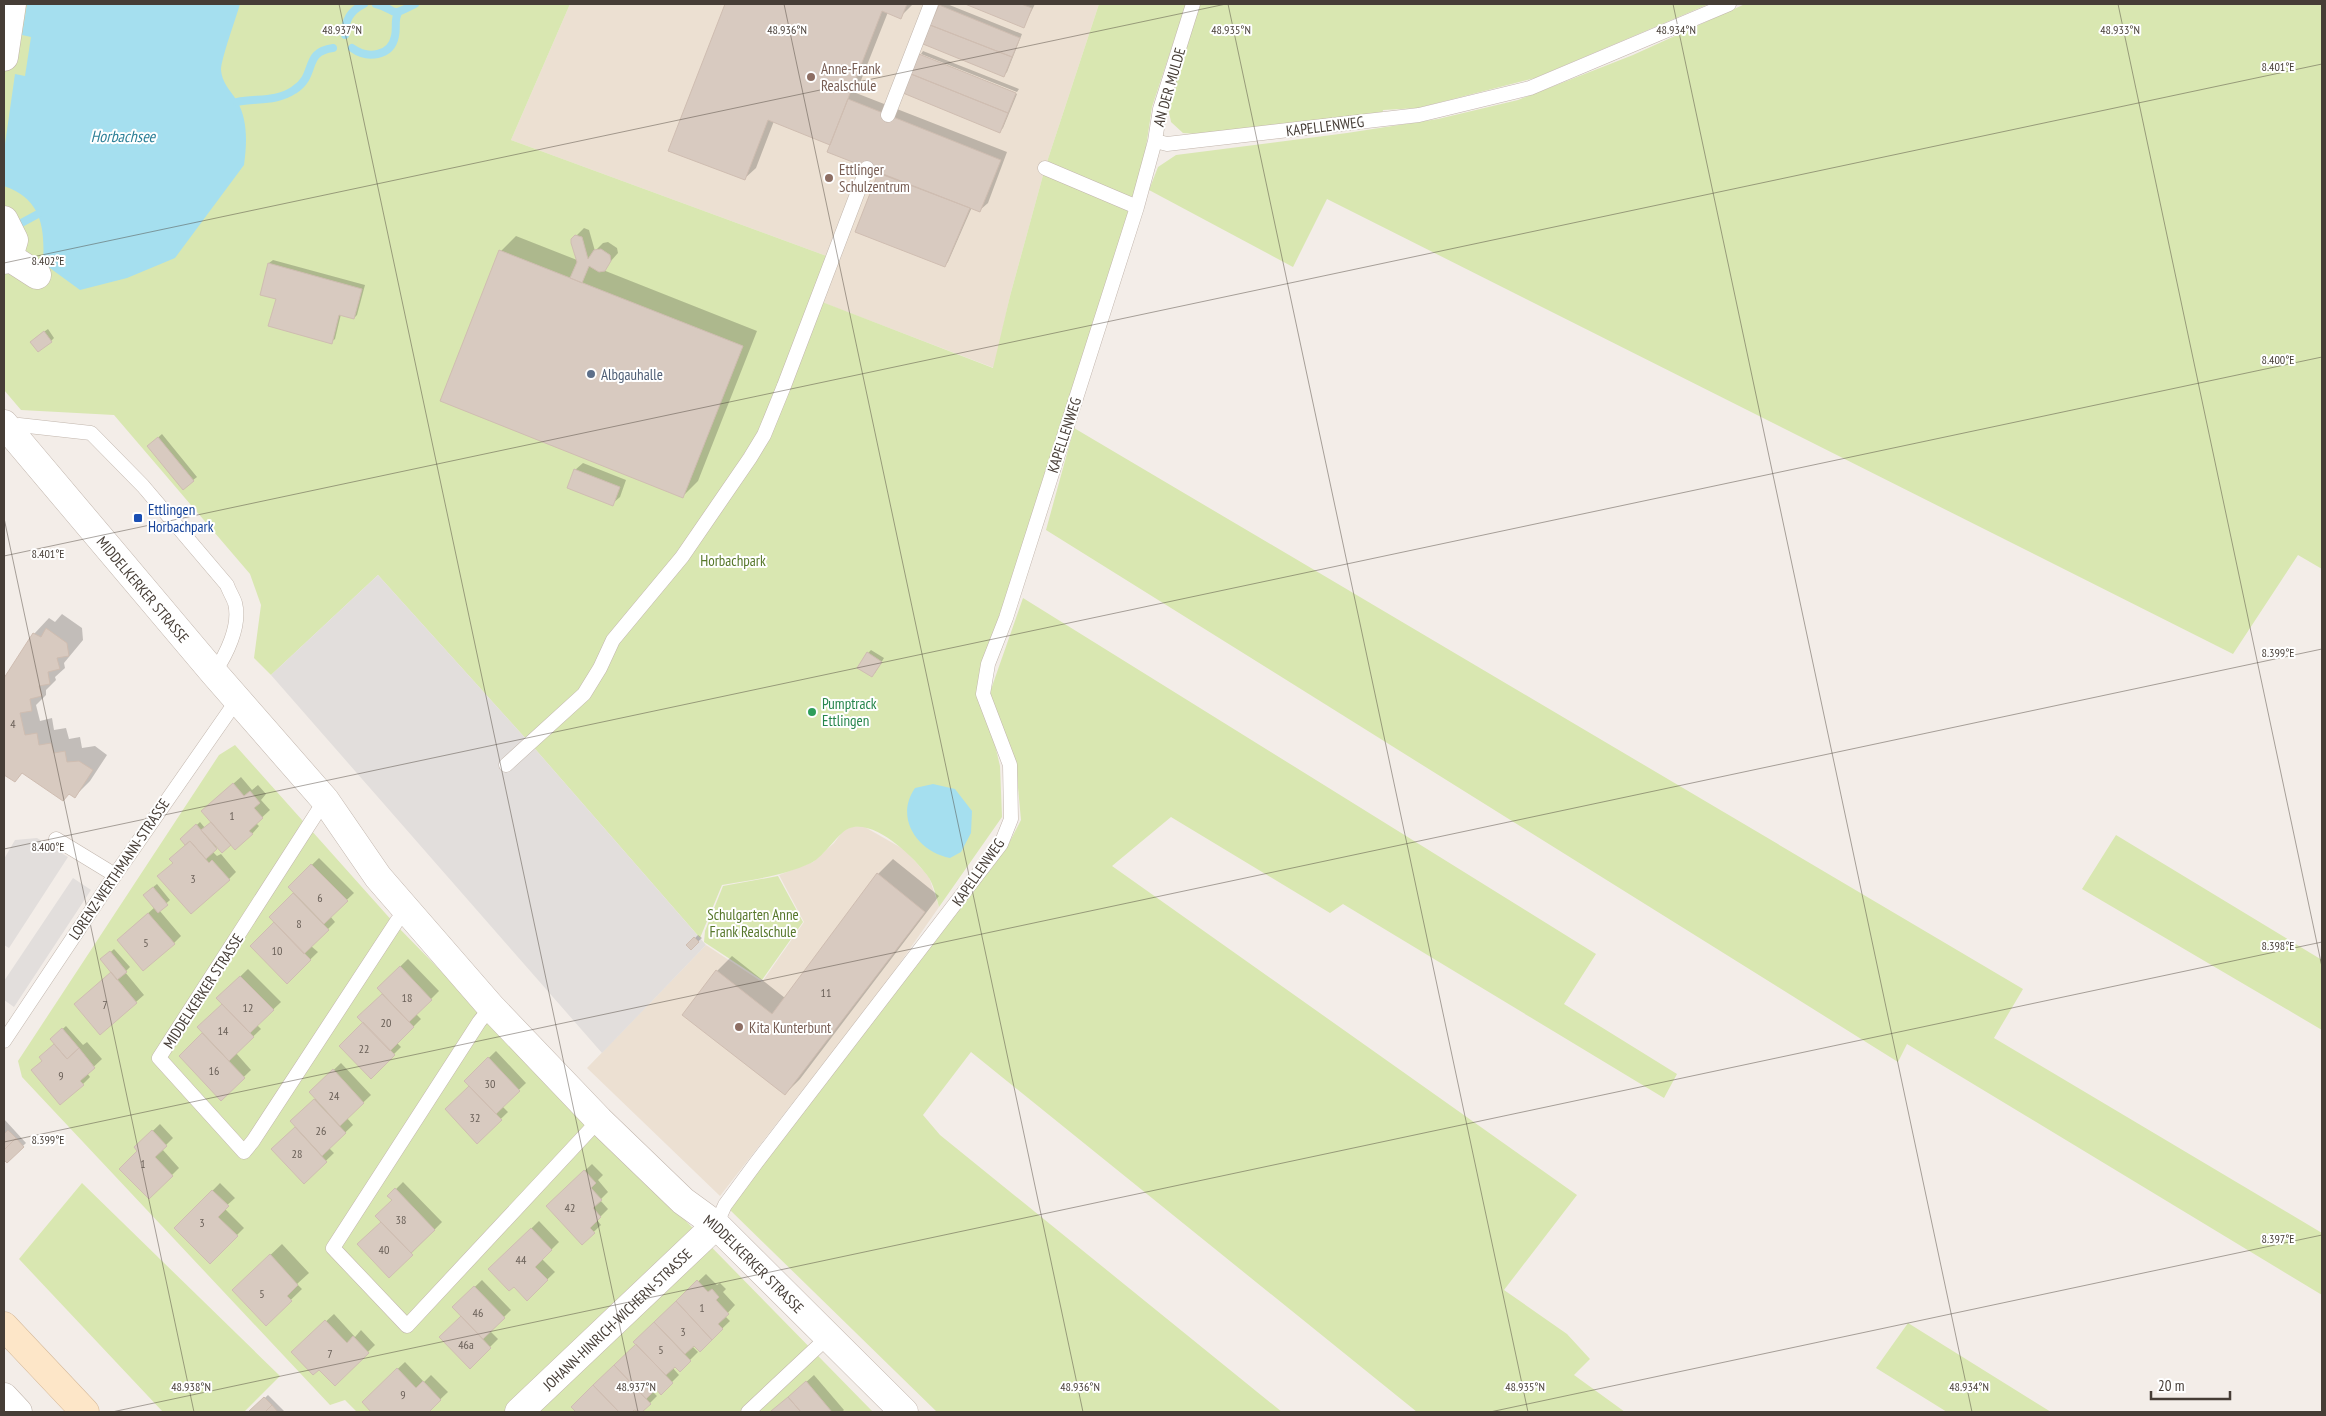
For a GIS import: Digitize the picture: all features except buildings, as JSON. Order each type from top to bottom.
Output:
[{"type":"main road","points":[[4,1326],[85,1412]]},
{"type":"street","points":[[4,57],[12,4]]},
{"type":"street","points":[[7,239],[37,275]]},
{"type":"street","name":"MIDDELKERKER STRASSE","points":[[5,429],[325,800],[378,877],[491,1007],[599,1120],[683,1200],[716,1225],[904,1412]]},
{"type":"street","name":"JOHANN-HINRICH-WICHERN-STRASSE","points":[[519,1412],[716,1225]]},
{"type":"street","points":[[4,1397],[18,1412]]},
{"type":"lane","points":[[888,115],[931,4]]},
{"type":"lane","name":"AN DER MULDE","points":[[1155,141],[1160,109],[1194,4]]},
{"type":"lane","name":"KAPELLENWEG","points":[[716,1225],[725,1205],[751,1170],[1001,844],[1011,819],[1010,765],[983,694],[988,664],[1009,608],[1137,207],[1155,141],[1166,144],[1419,115],[1530,88],[1729,4]]},
{"type":"lane","points":[[506,765],[584,694],[602,665],[613,640],[682,557],[764,435],[867,168]]},
{"type":"lane","points":[[1045,168],[1137,207]]},
{"type":"lane","points":[[5,429],[19,425],[91,433],[143,486],[227,585],[235,604],[235,623],[224,657],[214,673]]},
{"type":"lane","name":"LORENZ-WERTHMANN-STRASSE","points":[[4,1041],[115,875],[237,700]]},
{"type":"lane","name":"MIDDELKERKER STRASSE","points":[[325,800],[160,1058],[244,1152],[254,1141],[397,921],[408,912]]},
{"type":"lane","points":[[56,839],[115,875]]},
{"type":"lane","points":[[491,1007],[479,1022],[333,1248],[407,1326],[599,1120]]},
{"type":"lane","points":[[748,1412],[829,1336]]},
{"type":"shaded area","name":"Ettlinger Schulzentrum","points":[[570,4],[1099,4],[1045,168],[1010,296],[994,368],[816,300],[832,258],[511,140]]},
{"type":"shaded area","points":[[378,575],[536,750],[706,945],[602,1053],[271,675]]},
{"type":"shaded area","name":"Kita Kunterbunt","points":[[863,826],[905,850],[929,877],[939,907],[884,986],[720,1196],[587,1068],[706,945],[762,982],[804,922],[779,875],[813,862],[834,843],[843,831],[851,827]]},
{"type":"shaded area","points":[[37,838],[68,857],[9,948],[4,945],[4,859],[15,840]]},
{"type":"shaded area","points":[[73,878],[91,890],[14,1007],[4,1000],[4,981]]},
{"type":"green space","name":"Horbachpark","points":[[4,4],[570,4],[511,140],[832,258],[817,300],[993,368],[1010,296],[1045,168],[1099,4],[1186,4],[1152,107],[1137,207],[983,694],[1000,766],[1002,817],[939,907],[929,879],[921,867],[904,850],[882,834],[871,829],[850,828],[845,830],[811,863],[778,874],[722,885],[700,938],[536,750],[378,575],[271,675],[254,658],[261,605],[250,574],[114,415],[21,410],[4,390]]},
{"type":"green space","points":[[1200,4],[1709,4],[1535,78],[1418,108],[1383,110],[1382,115],[1196,134],[1183,133],[1171,122],[1168,107]]},
{"type":"green space","points":[[1745,4],[2322,4],[2322,569],[2298,555],[2233,654],[1327,199],[1293,267],[1149,190],[1158,167],[1176,155],[1438,119],[1518,100],[1633,55]]},
{"type":"green space","points":[[1074,428],[2023,989],[1994,1038],[2322,1233],[2322,1295],[1907,1044],[1898,1062],[1046,530]]},
{"type":"green space","points":[[1023,598],[1596,954],[1564,1004],[1677,1074],[1664,1098],[1343,904],[1330,913],[1171,817],[1112,866],[1577,1195],[1504,1290],[1567,1334],[1590,1359],[1574,1375],[1625,1412],[1417,1412],[971,1052],[923,1115],[940,1135],[1282,1412],[937,1412],[729,1209],[1007,847],[1021,820],[1016,766],[989,695]]},
{"type":"green space","points":[[235,745],[394,923],[873,1412],[357,1412],[345,1400],[330,1405],[22,1077],[18,1061],[219,755]]},
{"type":"green space","points":[[2116,835],[2322,960],[2322,1030],[2082,889]]},
{"type":"green space","name":"Schulgarten Anne Frank Realschule","points":[[778,876],[803,922],[762,980],[704,942],[705,931],[723,886]]},
{"type":"green space","points":[[82,1183],[280,1376],[244,1412],[163,1412],[19,1259]]},
{"type":"green space","points":[[1908,1323],[2051,1412],[1947,1412],[1876,1368]]},
{"type":"water","name":"Horbachsee","points":[[27,4],[240,4],[221,70],[225,83],[241,108],[245,124],[246,148],[244,165],[175,258],[127,278],[80,290],[43,263],[42,227],[34,207],[17,192],[4,186],[4,151],[15,74],[25,76],[31,37],[22,35]]},
{"type":"water","points":[[933,784],[955,789],[972,811],[971,833],[961,852],[950,858],[928,849],[919,841],[908,822],[909,799],[915,788]]},
{"type":"waterway","points":[[345,35],[349,16],[364,4]]},
{"type":"waterway","points":[[376,4],[394,12],[415,4]]},
{"type":"waterway","points":[[352,48],[358,52],[371,55],[384,52],[393,43],[398,13]]},
{"type":"waterway","points":[[237,102],[273,98],[287,94],[306,78],[313,59],[317,54],[323,50],[333,48]]},
{"type":"waterway","points":[[12,228],[38,214]]},
{"type":"place","name":"Anne-Frank Realschule","points":[[811,77]]},
{"type":"place","name":"Ettlinger Schulzentrum","points":[[829,178]]},
{"type":"place","name":"Albgauhalle","points":[[591,374]]},
{"type":"place","name":"Ettlingen Horbachpark","points":[[138,518]]},
{"type":"place","name":"Pumptrack Ettlingen","points":[[812,712]]},
{"type":"place","name":"Kita Kunterbunt","points":[[739,1027]]}]
